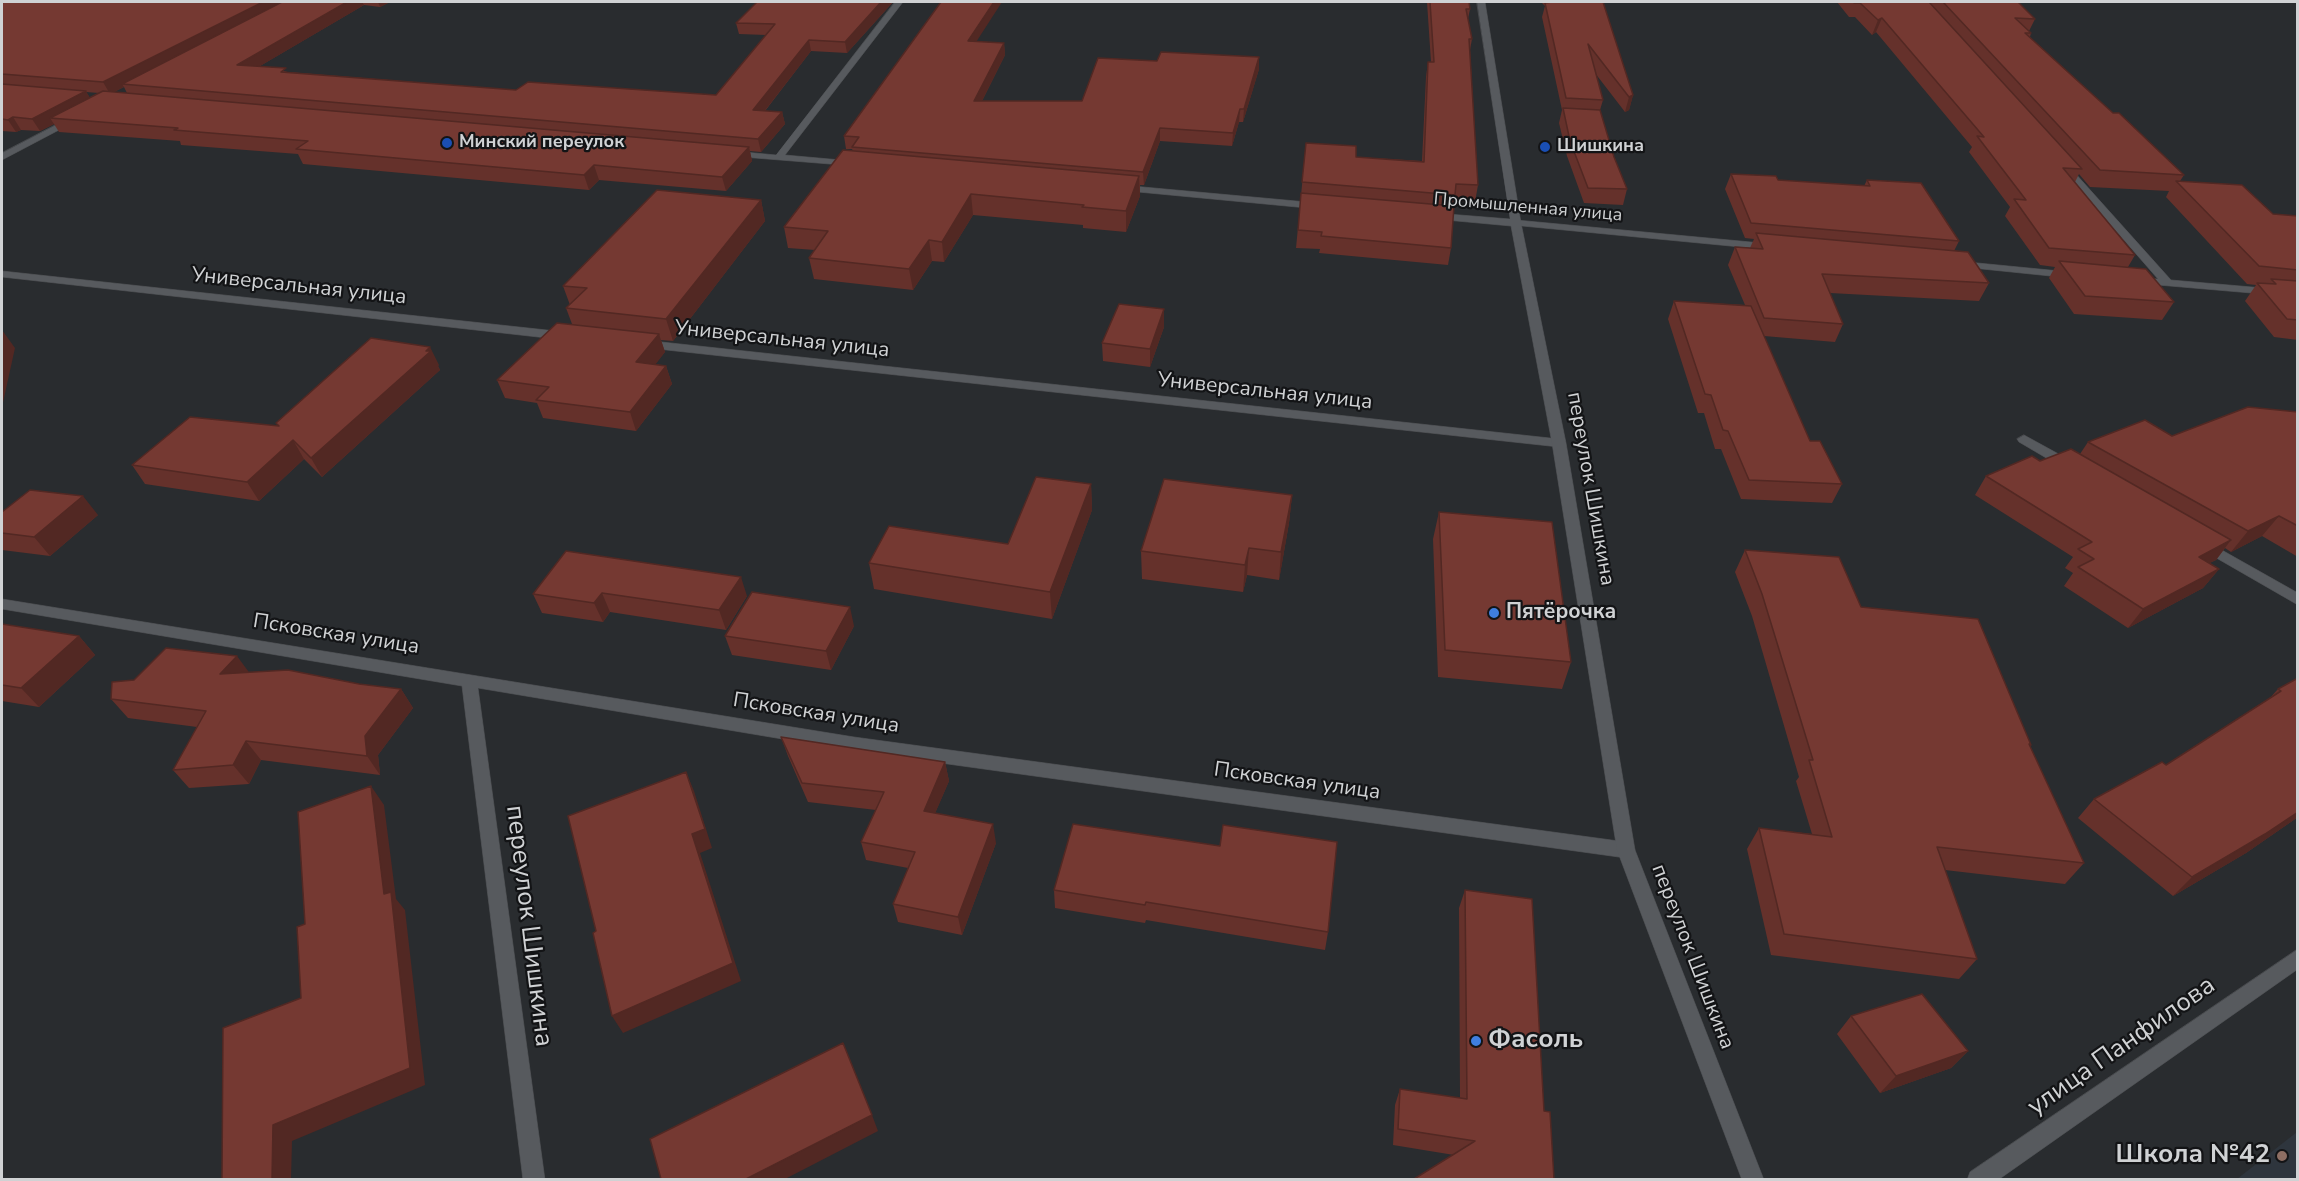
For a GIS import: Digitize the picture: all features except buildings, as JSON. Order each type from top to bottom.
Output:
[{"type":"street","points":[[778,158],[899,2]]},
{"type":"street","name":"переулок Шишкина","points":[[1481,2],[1515,223],[1559,443],[1626,850],[1753,1179]]},
{"type":"street","points":[[2,157],[80,116]]},
{"type":"street","points":[[718,153],[861,165]]},
{"type":"street","points":[[2059,160],[2168,284]]},
{"type":"street","points":[[1111,187],[1325,206]]},
{"type":"street","name":"Промышленная улица","points":[[1420,215],[1788,249]]},
{"type":"street","points":[[1943,263],[2085,276]]},
{"type":"street","name":"Универсальная улица","points":[[2,274],[572,337]]},
{"type":"street","points":[[2132,281],[2298,294]]},
{"type":"street","name":"Универсальная улица","points":[[632,343],[1559,443]]},
{"type":"street","points":[[2024,439],[2085,475]]},
{"type":"street","points":[[2196,540],[2298,600]]},
{"type":"street","name":"Псковская улица","points":[[2,604],[854,744],[1626,850]]},
{"type":"street","name":"переулок Шишкина","points":[[469,679],[534,1179]]},
{"type":"street","name":"улица Панфилова","points":[[1978,1179],[2298,958]]},
{"type":"shaded area","name":"Школа №42","points":[[2297,1132],[2297,1179],[2237,1179]]},
{"type":"place","name":"Минский переулок","points":[[447,143]]},
{"type":"place","name":"Шишкина","points":[[1545,147]]},
{"type":"place","name":"Пятёрочка","points":[[1494,613]]},
{"type":"place","name":"Фасоль","points":[[1476,1041]]},
{"type":"place","name":"Школа №42","points":[[2282,1156]]}]
